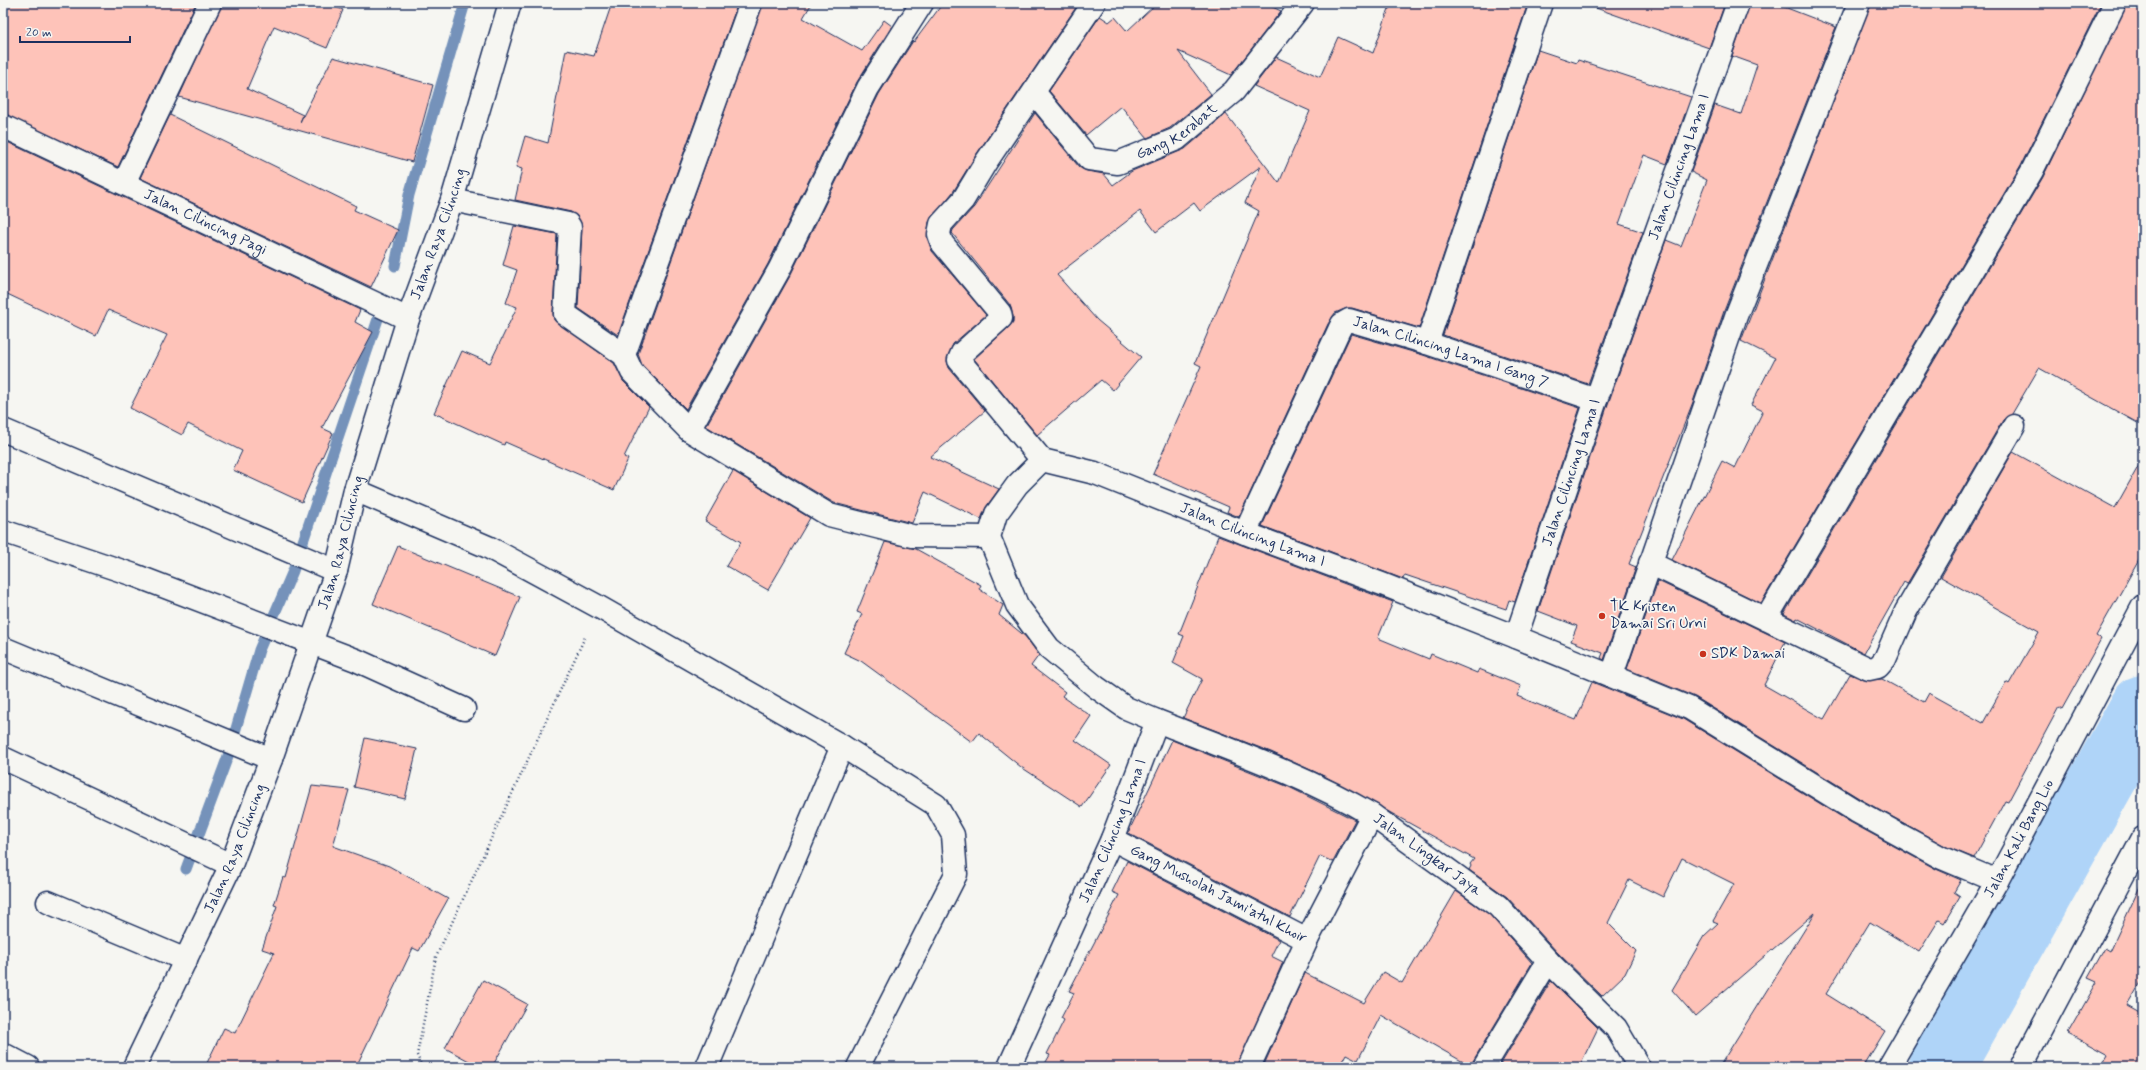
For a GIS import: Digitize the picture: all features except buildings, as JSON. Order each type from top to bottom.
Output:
[{"type":"street","points":[[124,183],[210,3]]},
{"type":"street","name":"Jalan Raya Cilincing","points":[[134,1067],[231,865],[312,644],[336,571],[354,490],[408,319],[452,200],[510,3]]},
{"type":"street","points":[[624,355],[751,3]]},
{"type":"street","points":[[690,430],[778,270],[868,88],[922,3]]},
{"type":"street","points":[[1094,3],[986,162],[963,200],[941,224],[940,234],[942,243],[1000,313],[1001,318],[962,354],[959,360],[1042,460],[1017,485],[996,514],[989,537],[1017,605],[1049,648],[1096,687],[1126,708],[1157,721]]},
{"type":"street","name":"Gang Kerabat","points":[[1034,92],[1089,159],[1118,163],[1177,139],[1234,91],[1304,3]]},
{"type":"street","points":[[1427,343],[1541,3]]},
{"type":"street","name":"Jalan Cilincing Lama I","points":[[1042,460],[1095,473],[1245,533],[1382,584],[1516,637],[1596,400],[1738,3]]},
{"type":"street","points":[[1612,675],[1736,316],[1859,3]]},
{"type":"street","points":[[1766,618],[2032,171],[2115,3]]},
{"type":"street","name":"Jalan Cilincing Pagi","points":[[3,126],[408,319]]},
{"type":"street","points":[[452,200],[568,224],[570,227],[565,314],[624,355],[632,372],[690,430],[830,515],[912,536],[989,537]]},
{"type":"street","name":"Jalan Cilincing Lama I Gang 7","points":[[1245,533],[1342,324],[1349,320],[1427,343],[1596,400]]},
{"type":"street","points":[[1650,563],[1868,668],[1878,667],[1885,659],[1906,611],[2014,426]]},
{"type":"street","points":[[3,430],[336,571]]},
{"type":"street","points":[[354,490],[488,547],[599,607],[842,746],[936,805],[953,835],[956,874],[858,1067]]},
{"type":"street","points":[[3,531],[134,575],[356,660],[464,709]]},
{"type":"street","name":"Jalan Kali Bang Lio","points":[[1889,1067],[1997,881],[2143,606]]},
{"type":"street","points":[[1516,637],[1690,708],[1856,811],[1942,858],[1997,881]]},
{"type":"street","points":[[3,648],[271,759]]},
{"type":"street","name":"Jalan Cilincing Lama I","points":[[1009,1067],[1112,839],[1157,721]]},
{"type":"street","name":"Jalan Lingkar Jaya","points":[[1157,721],[1251,758],[1351,803],[1372,815],[1498,906],[1548,961],[1616,1028],[1639,1067]]},
{"type":"street","points":[[707,1067],[842,746]]},
{"type":"street","points":[[3,758],[231,865]]},
{"type":"street","points":[[1307,940],[1372,815]]},
{"type":"street","points":[[2021,1067],[2143,838]]},
{"type":"street","name":"Gang Musholah Jami'atul Khoir","points":[[1112,839],[1307,940],[1248,1067]]},
{"type":"street","points":[[48,902],[186,960]]},
{"type":"street","points":[[1484,1067],[1548,961]]},
{"type":"street","points":[[3,1054],[28,1067]]},
{"type":"path","points":[[422,1067],[417,1055],[436,957],[599,607]]},
{"type":"waterway","points":[[395,266],[409,195],[465,3]]},
{"type":"waterway","points":[[186,869],[228,756],[259,650],[293,571],[380,313]]},
{"type":"waterway","points":[[1941,1067],[2143,708]]},
{"type":"place","name":"TK Kristen Damai Sri Urni","points":[[1602,616]]},
{"type":"place","name":"SDK Damai","points":[[1703,654]]}]
